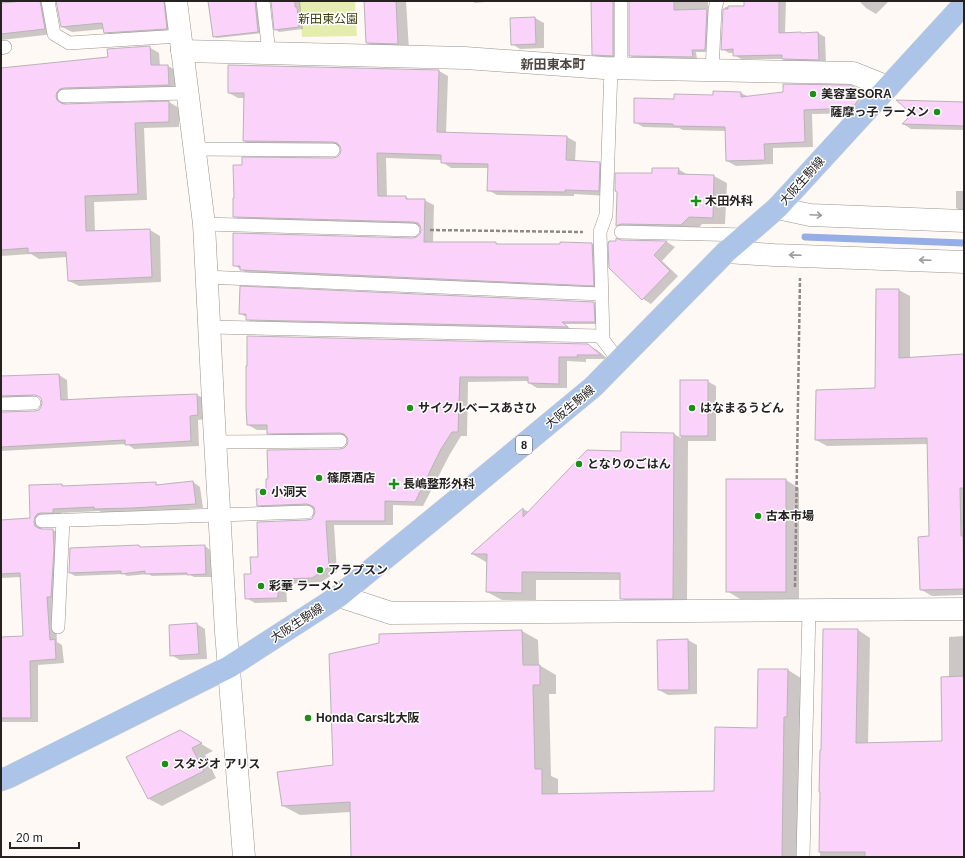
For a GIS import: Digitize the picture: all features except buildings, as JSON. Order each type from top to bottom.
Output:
[{"type":"main road","name":"大阪生駒線","points":[[1,780],[229,668],[338,596],[593,387],[726,252],[777,208],[888,86],[958,6]]},
{"type":"street","points":[[176,1],[204,224],[219,515],[244,857]]},
{"type":"street","points":[[181,44],[269,53],[465,58],[616,68],[853,73],[888,86]]},
{"type":"street","points":[[777,208],[810,215],[964,221]]},
{"type":"street","points":[[726,252],[964,262]]},
{"type":"street","points":[[338,596],[391,613],[964,609]]},
{"type":"lane","points":[[48,1],[54,34],[69,43],[181,44]]},
{"type":"lane","points":[[263,1],[269,53]]},
{"type":"lane","points":[[603,339],[600,232],[606,215],[620,1]]},
{"type":"lane","points":[[712,70],[715,9],[717,1]]},
{"type":"lane","points":[[64,96],[187,93]]},
{"type":"lane","points":[[194,149],[333,150]]},
{"type":"lane","points":[[204,224],[413,230]]},
{"type":"lane","points":[[621,232],[747,234]]},
{"type":"lane","points":[[206,277],[602,294]]},
{"type":"lane","points":[[209,327],[600,336],[619,361]]},
{"type":"lane","points":[[1,404],[34,403]]},
{"type":"lane","points":[[215,442],[340,441]]},
{"type":"lane","points":[[42,520],[307,512]]},
{"type":"lane","points":[[58,627],[63,520]]},
{"type":"lane","points":[[803,857],[809,610]]},
{"type":"path","points":[[413,230],[600,232]]},
{"type":"path","points":[[795,592],[801,256]]},
{"type":"green space","name":"新田東公園","points":[[299,1],[355,1],[357,36],[302,37]]},
{"type":"waterway","points":[[805,237],[964,243]]},
{"type":"place","name":"美容室SORA","points":[[813,94]]},
{"type":"place","name":"薩摩っ子 ラーメン","points":[[937,112]]},
{"type":"place","name":"木田外科","points":[[696,201]]},
{"type":"place","name":"サイクルベースあさひ","points":[[410,408]]},
{"type":"place","name":"はなまるうどん","points":[[692,408]]},
{"type":"place","name":"となりのごはん","points":[[579,464]]},
{"type":"place","name":"篠原酒店","points":[[319,478]]},
{"type":"place","name":"長嶋整形外科","points":[[394,484]]},
{"type":"place","name":"小洞天","points":[[263,492]]},
{"type":"place","name":"古本市場","points":[[758,516]]},
{"type":"place","name":"アラプスン","points":[[320,570]]},
{"type":"place","name":"彩華 ラーメン","points":[[261,586]]},
{"type":"place","name":"Honda Cars北大阪","points":[[308,718]]},
{"type":"place","name":"スタジオ アリス","points":[[165,764]]},
{"type":"district","name":"新田東本町","points":[[553,64]]}]
